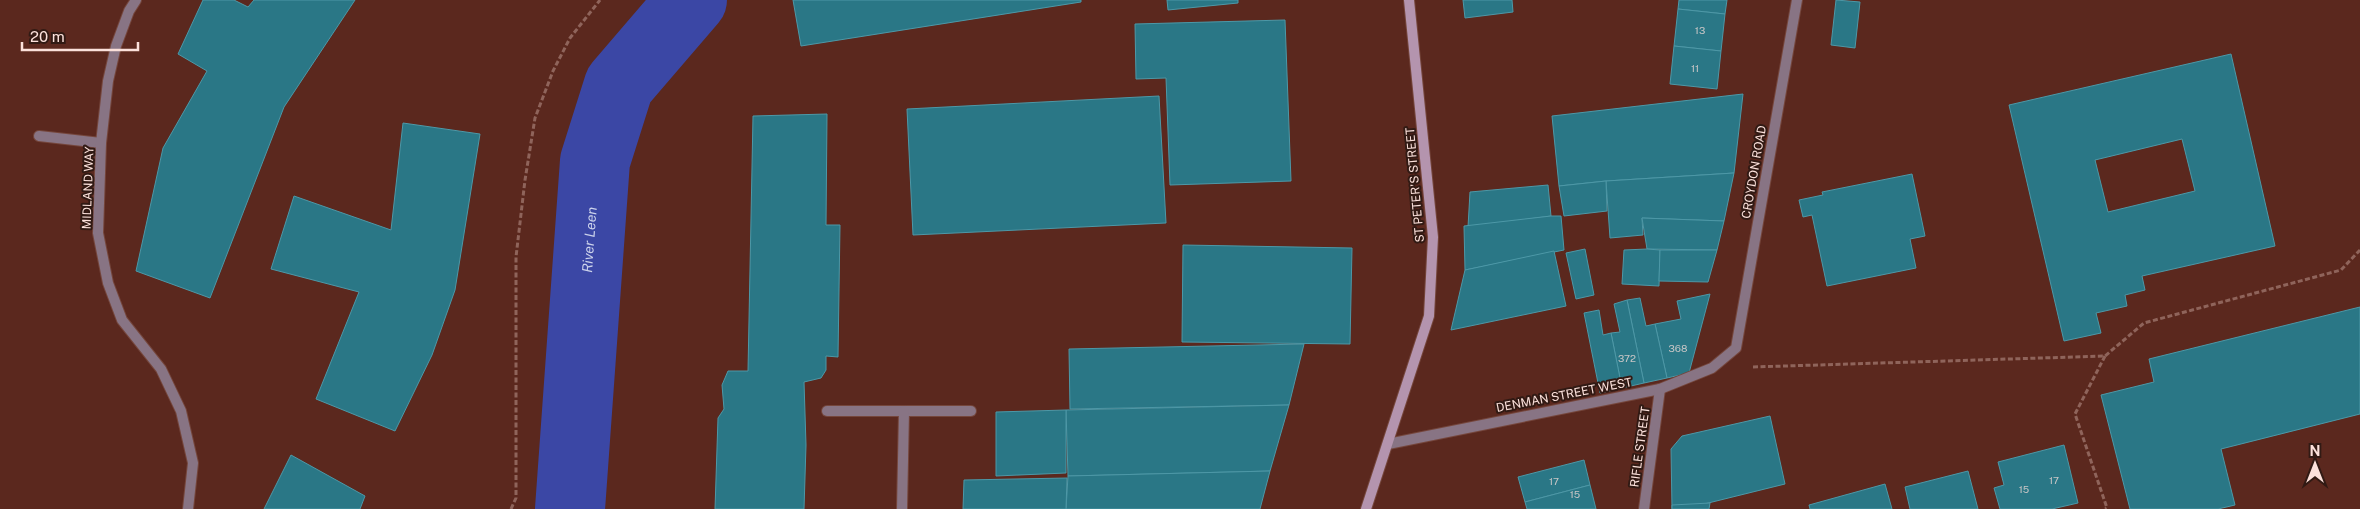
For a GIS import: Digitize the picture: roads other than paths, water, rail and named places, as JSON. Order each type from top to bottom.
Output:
[{"type":"street","name":"MIDLAND WAY","points":[[136,0],[129,11],[114,55],[108,81],[101,143],[98,233],[108,283],[122,320],[161,369],[181,411],[193,463],[188,509]]},
{"type":"street","name":"ST PETER'S STREET","points":[[1366,509],[1429,316],[1433,237],[1409,0]]},
{"type":"street","name":"CROYDON ROAD","points":[[1736,348],[1797,0]]},
{"type":"street","points":[[39,136],[101,143]]},
{"type":"street","name":"DENMAN STREET WEST","points":[[1388,444],[1660,389],[1712,368],[1736,348]]},
{"type":"street","name":"RIFLE STREET","points":[[1644,509],[1660,389]]},
{"type":"street","points":[[827,411],[971,411]]},
{"type":"street","points":[[902,509],[904,411]]},
{"type":"waterway","name":"River Leen","points":[[570,509],[595,161],[619,85],[692,0]]}]
